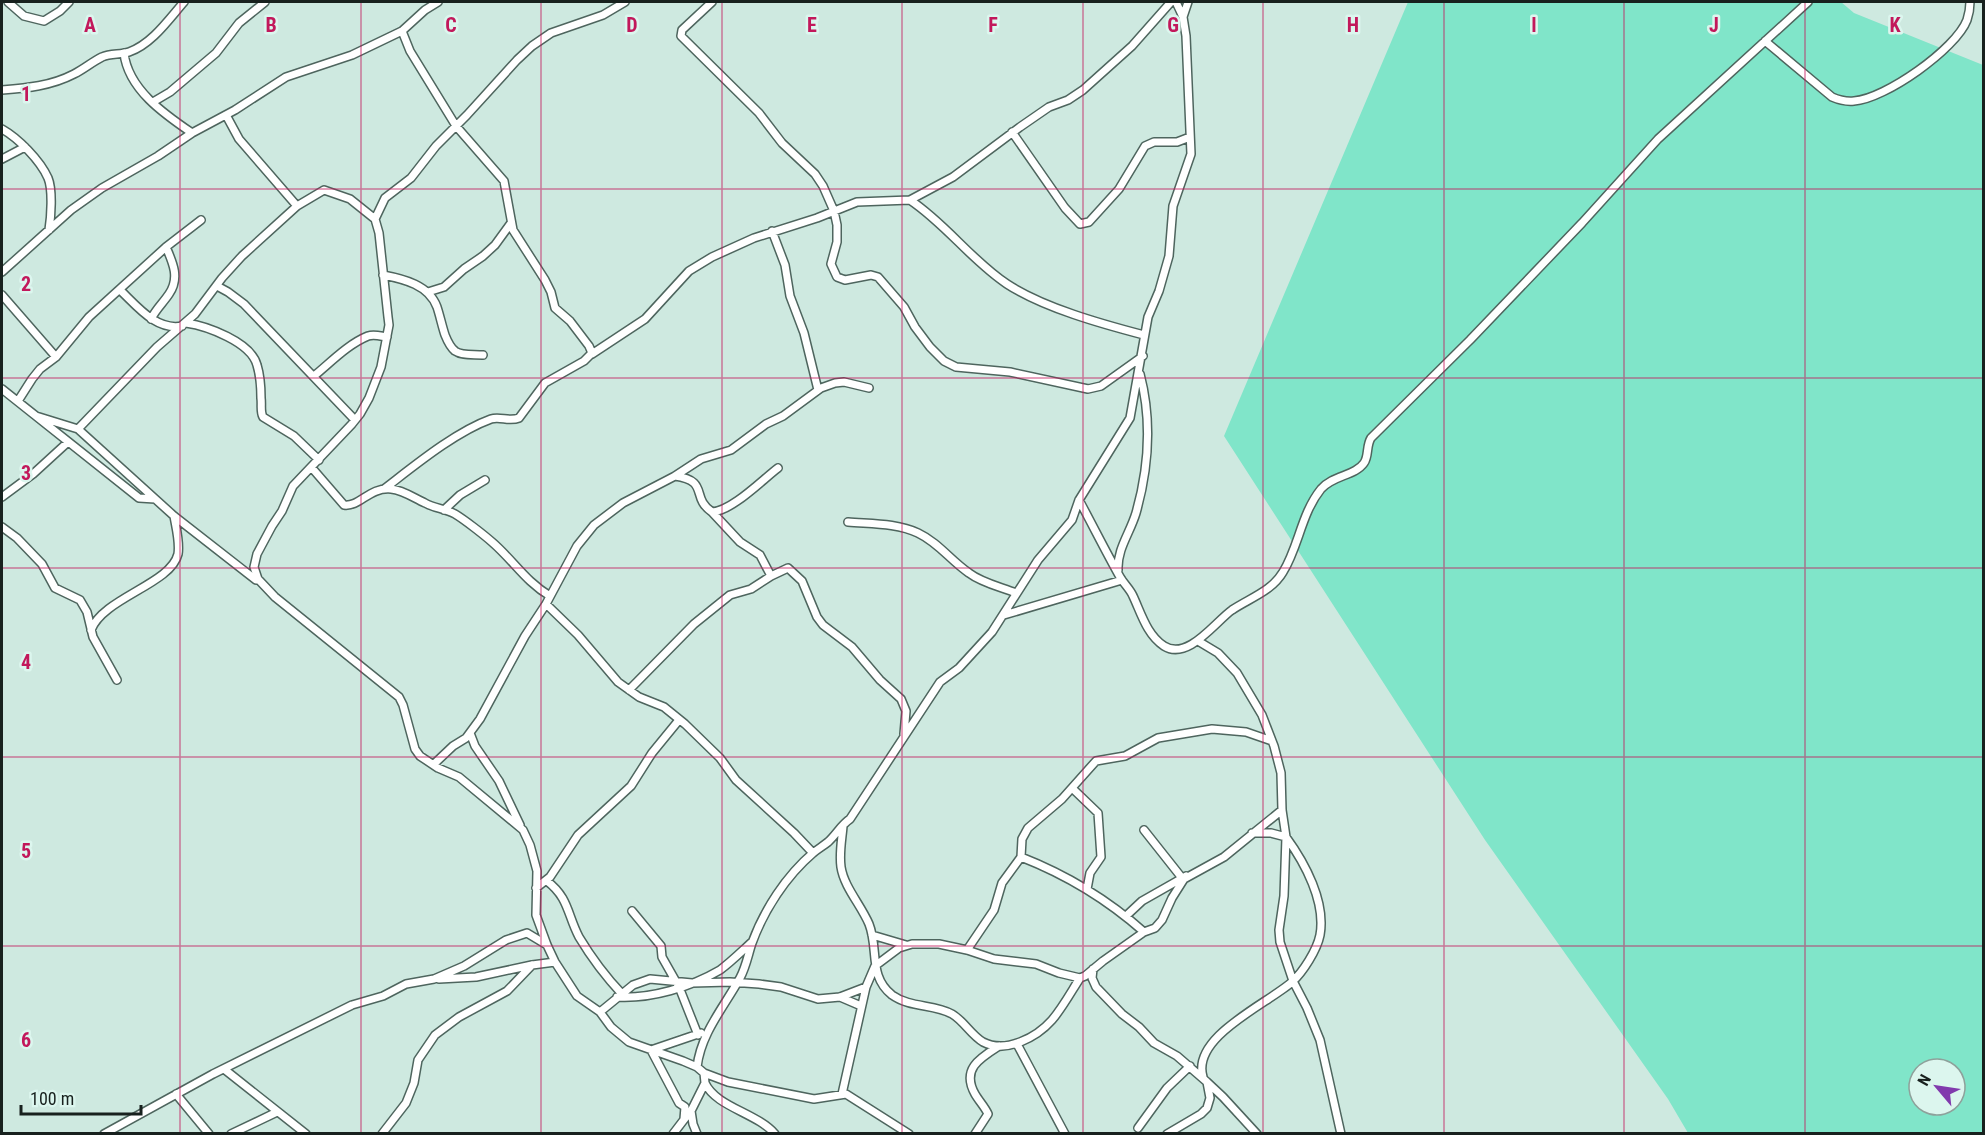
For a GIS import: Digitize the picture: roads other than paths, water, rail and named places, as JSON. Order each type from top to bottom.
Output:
[{"type":"street","points":[[8,2],[24,16],[44,21],[69,2]]},
{"type":"street","points":[[2,90],[36,87],[54,82],[77,73],[105,55],[134,50],[154,35],[184,2]]},
{"type":"street","points":[[153,102],[170,92],[216,53],[239,23],[265,2]]},
{"type":"street","points":[[2,272],[89,196],[159,156],[192,133],[226,115],[286,77],[352,55],[402,31],[425,10],[438,2]]},
{"type":"street","points":[[523,830],[459,777],[420,756],[415,749],[399,698],[275,597],[258,579],[254,567],[265,537],[282,511],[295,483],[312,468],[360,414],[377,379],[387,338],[388,316],[379,233],[375,219],[378,209],[389,194],[415,174],[424,159],[517,60],[541,39],[561,29],[603,15],[625,2]]},
{"type":"street","points":[[712,2],[682,30],[681,36],[759,113],[782,143],[815,174],[823,186],[834,211],[838,236],[831,264],[835,275],[845,280],[871,275],[878,277],[903,307],[930,347],[949,364],[963,369],[984,368],[1033,376],[1088,389],[1101,386],[1143,356]]},
{"type":"street","points":[[312,468],[344,505],[353,505],[369,493],[384,489],[441,447],[481,424],[497,418],[509,420],[519,418],[545,383],[584,361],[645,319],[689,271],[722,252],[772,231],[808,221],[857,202],[910,200],[961,172],[1012,132],[1049,107],[1068,100],[1083,90],[1132,46],[1174,2],[1183,17]]},
{"type":"street","points":[[697,1067],[698,1054],[708,1030],[745,967],[752,942],[776,895],[790,876],[813,853],[835,836],[843,823],[850,819],[940,682],[951,676],[975,652],[1003,615],[1038,560],[1072,520],[1079,500],[1130,418],[1143,356],[1148,317],[1167,263],[1173,206],[1190,159],[1188,67],[1183,17],[1188,2]]},
{"type":"street","points":[[1079,500],[1120,577],[1132,594],[1146,626],[1158,640],[1172,649],[1179,649],[1198,641],[1232,610],[1251,600],[1277,581],[1291,555],[1303,522],[1322,489],[1332,479],[1358,469],[1364,463],[1371,438],[1470,340],[1582,223],[1658,139],[1808,2]]},
{"type":"street","points":[[1765,41],[1832,97],[1844,101],[1856,101],[1901,82],[1942,51],[1967,21],[1970,2]]},
{"type":"street","points":[[402,31],[410,51],[456,126],[504,181],[511,224],[545,280],[555,308],[575,328],[589,346],[592,354]]},
{"type":"street","points":[[124,53],[126,67],[138,87],[192,133]]},
{"type":"street","points":[[226,115],[238,139],[297,206]]},
{"type":"street","points":[[2,129],[25,147],[48,177],[51,217],[49,230]]},
{"type":"street","points":[[1012,132],[1065,208],[1080,224],[1089,222],[1119,189],[1145,146],[1154,142],[1177,142],[1190,137]]},
{"type":"street","points":[[2,159],[25,147]]},
{"type":"street","points":[[78,429],[157,347],[195,314],[242,256],[297,206],[324,190],[350,199],[375,219]]},
{"type":"street","points":[[910,200],[928,212],[967,251],[1008,284],[1060,308],[1144,335]]},
{"type":"street","points":[[367,212],[378,209]]},
{"type":"street","points":[[18,401],[40,369],[56,357],[89,317],[166,247],[201,220]]},
{"type":"street","points":[[428,292],[444,287],[483,256],[511,224]]},
{"type":"street","points":[[772,231],[785,266],[790,296],[804,333],[818,390]]},
{"type":"street","points":[[151,319],[169,295],[174,283],[175,271],[166,247]]},
{"type":"street","points":[[383,275],[410,282],[428,292],[437,306],[444,332],[452,348],[465,354],[483,355]]},
{"type":"street","points":[[217,286],[228,291],[244,304],[355,420]]},
{"type":"street","points":[[120,290],[151,319],[164,326],[184,325],[211,330],[246,348],[257,366],[263,417],[294,436],[319,460]]},
{"type":"street","points":[[2,295],[56,357]]},
{"type":"street","points":[[314,376],[354,344],[368,336],[376,335],[387,338]]},
{"type":"street","points":[[1120,577],[1119,553],[1136,514],[1147,460],[1148,418],[1140,371]]},
{"type":"street","points":[[434,764],[446,751],[463,741],[470,733],[490,702],[577,546],[594,525],[622,503],[675,476],[701,459],[731,450],[818,390],[844,382],[869,388]]},
{"type":"street","points":[[2,389],[139,498],[155,499]]},
{"type":"street","points":[[36,416],[78,429],[174,516],[256,580],[258,579]]},
{"type":"street","points":[[2,497],[33,474],[68,442]]},
{"type":"street","points":[[712,512],[730,506],[778,468]]},
{"type":"street","points":[[675,476],[694,482],[698,486],[704,505],[740,542],[760,555],[771,576]]},
{"type":"street","points":[[444,510],[460,495],[485,480]]},
{"type":"street","points":[[384,489],[400,491],[427,505],[459,517],[490,540],[528,580],[550,596]]},
{"type":"street","points":[[91,630],[100,616],[154,581],[176,558],[178,542],[174,516]]},
{"type":"street","points":[[848,522],[894,526],[917,532],[941,547],[967,573],[1016,593]]},
{"type":"street","points":[[2,527],[17,538],[42,564],[55,588],[80,600],[87,612],[91,630],[117,680]]},
{"type":"street","points":[[628,690],[694,624],[730,594],[751,589],[786,569],[792,570],[805,585],[817,617],[823,625],[852,647],[880,680],[902,699],[906,711],[904,737]]},
{"type":"street","points":[[1003,615],[1120,577]]},
{"type":"street","points":[[546,604],[578,635],[606,670],[628,690],[664,707],[711,748],[736,780],[813,853]]},
{"type":"street","points":[[1198,641],[1218,653],[1237,673],[1262,715],[1281,772],[1282,810],[1286,837],[1284,896],[1279,930],[1293,981],[1320,1040],[1341,1134]]},
{"type":"street","points":[[536,888],[547,881],[578,835],[631,786],[652,753],[679,720]]},
{"type":"street","points":[[968,950],[994,910],[1002,883],[1021,857],[1023,838],[1028,828],[1073,789],[1096,761],[1125,756],[1146,743],[1170,735],[1216,729],[1245,732],[1272,741]]},
{"type":"street","points":[[434,979],[464,966],[506,940],[527,933],[534,925],[536,915],[537,871],[534,858],[499,781],[475,746],[470,733]]},
{"type":"street","points":[[1073,789],[1098,813],[1101,857],[1089,873],[1087,889]]},
{"type":"street","points":[[1126,916],[1142,901],[1224,857],[1282,810]]},
{"type":"street","points":[[843,823],[841,867],[867,919],[872,935],[878,979],[899,1000],[951,1013],[984,1042],[999,1046],[1017,1044],[1052,1021],[1080,978],[1144,932],[1155,928],[1162,920],[1184,879],[1190,874]]},
{"type":"street","points":[[1144,830],[1182,878]]},
{"type":"street","points":[[1167,1134],[1207,1108],[1210,1098],[1201,1061],[1219,1037],[1242,1017],[1293,981],[1320,938],[1321,927],[1317,900],[1299,855],[1286,837],[1271,833],[1251,833]]},
{"type":"street","points":[[1021,857],[1046,867],[1087,889],[1126,916],[1144,932]]},
{"type":"street","points":[[547,881],[560,892],[580,939],[619,995]]},
{"type":"street","points":[[632,910],[660,946],[662,957],[678,985],[698,1035]]},
{"type":"street","points":[[536,915],[555,962],[577,996],[600,1012],[611,1027],[629,1041],[697,1067],[704,1073],[728,1082],[814,1098],[848,1095],[909,1134]]},
{"type":"street","points":[[527,933],[547,945]]},
{"type":"street","points":[[872,935],[906,945],[939,944],[968,950],[993,959],[1036,964],[1080,978]]},
{"type":"street","points":[[692,983],[722,968],[752,942]]},
{"type":"street","points":[[842,1094],[861,1006],[875,966],[890,953],[906,945]]},
{"type":"street","points":[[104,1134],[224,1069],[352,1005],[383,996],[406,984],[434,979],[476,977],[555,962]]},
{"type":"street","points":[[382,1134],[406,1103],[421,1054],[435,1035],[459,1017],[507,991],[532,965]]},
{"type":"street","points":[[1093,969],[1092,978],[1096,987],[1154,1043],[1173,1053],[1190,1066],[1257,1134]]},
{"type":"street","points":[[600,1012],[633,985],[650,979],[678,985]]},
{"type":"street","points":[[619,995],[636,997],[692,983],[737,982],[781,987],[818,999],[840,997],[866,987]]},
{"type":"street","points":[[840,997],[861,1006]]},
{"type":"street","points":[[651,1050],[708,1030]]},
{"type":"street","points":[[1017,1044],[1065,1134]]},
{"type":"street","points":[[975,1134],[988,1114],[974,1092],[969,1079],[970,1074],[976,1062],[999,1046]]},
{"type":"street","points":[[651,1050],[679,1103],[685,1107],[684,1119]]},
{"type":"street","points":[[1138,1128],[1167,1088],[1190,1066]]},
{"type":"street","points":[[224,1069],[306,1134]]},
{"type":"street","points":[[704,1073],[708,1090],[733,1107],[764,1123],[775,1134]]},
{"type":"street","points":[[673,1134],[691,1111],[705,1083]]},
{"type":"street","points":[[176,1094],[209,1134]]},
{"type":"street","points":[[691,1111],[695,1134]]},
{"type":"street","points":[[231,1134],[275,1113]]}]
